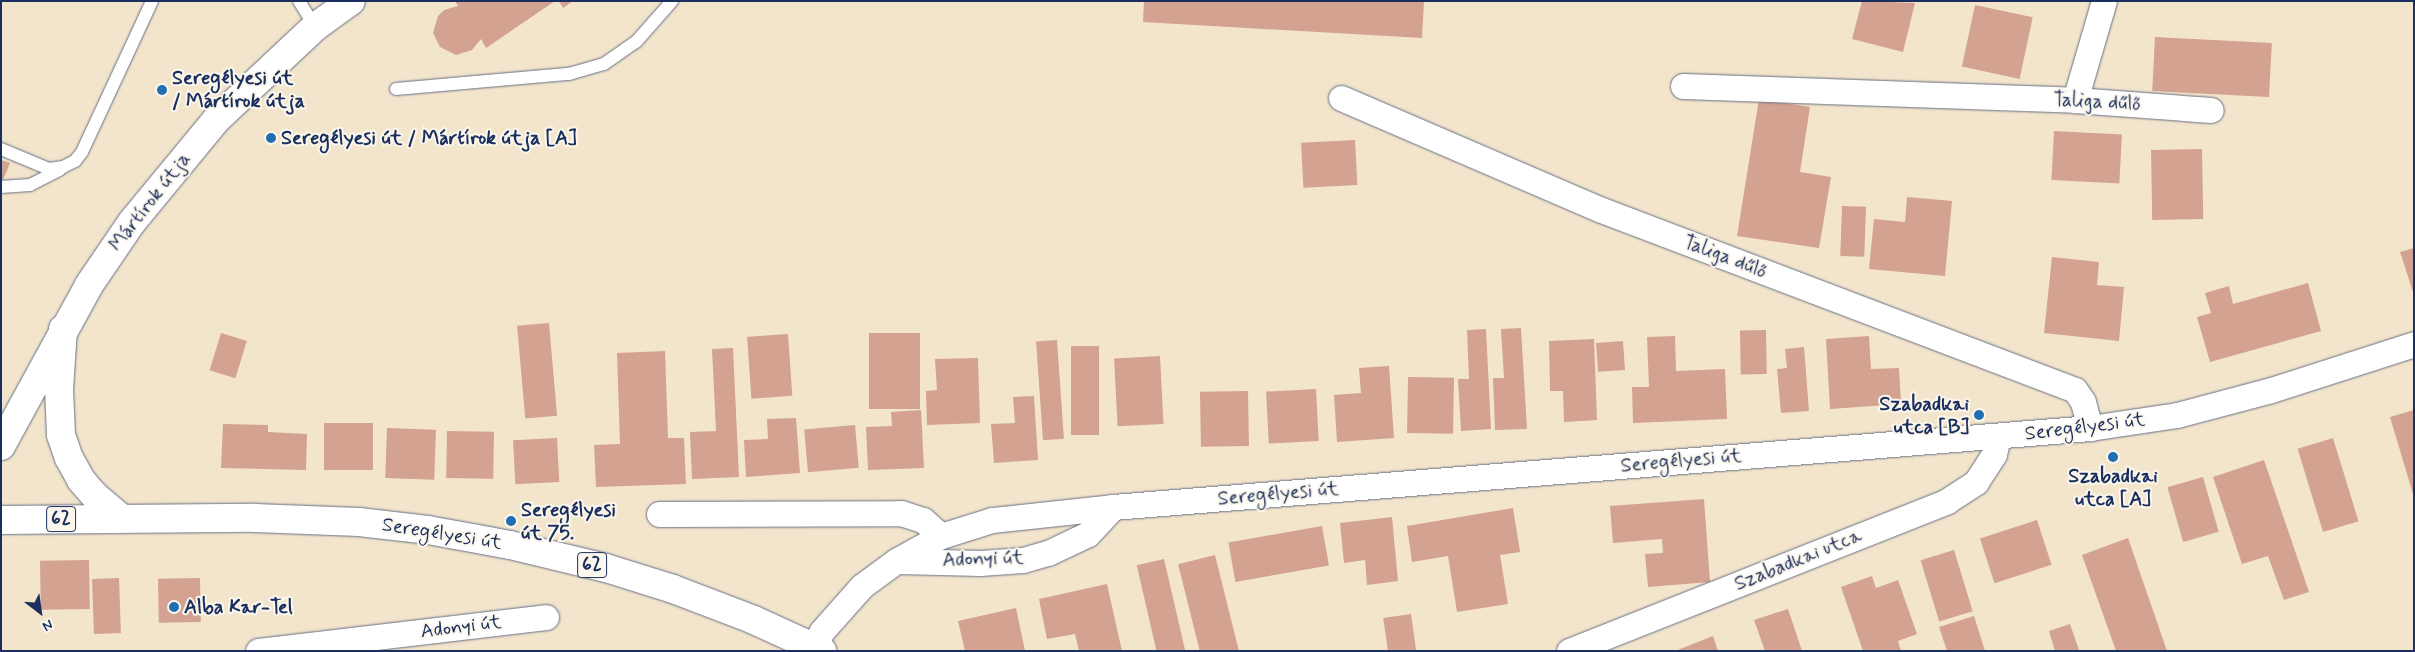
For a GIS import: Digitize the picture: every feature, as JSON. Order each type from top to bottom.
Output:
[{"type":"main road","name":"Mártírok útja","points":[[1,446],[88,285],[132,222],[217,119],[315,27],[351,1]]},
{"type":"main road","points":[[63,329],[59,389],[61,435],[69,458],[82,480],[95,496],[121,518]]},
{"type":"main road","name":"Seregélyesi út","points":[[1,520],[255,518],[359,522],[428,530],[510,545],[606,568],[673,590],[818,649]]},
{"type":"street","points":[[2075,100],[2104,1]]},
{"type":"street","name":"Taliga dűlő","points":[[1683,86],[2075,100],[2211,110]]},
{"type":"street","name":"Taliga dűlő","points":[[1341,98],[1599,209],[2075,390],[2083,402],[2090,428]]},
{"type":"street","name":"Seregélyesi út","points":[[818,649],[822,631],[862,586],[896,561],[941,536],[992,520],[1113,507],[2090,428],[2177,415],[2271,390],[2414,344]]},
{"type":"street","name":"Szabadkai utca","points":[[1569,651],[1947,501],[1976,482],[1994,454],[1998,436]]},
{"type":"street","name":"Adonyi út","points":[[896,561],[980,563],[1023,560],[1048,554],[1088,534],[1113,507]]},
{"type":"street","points":[[659,514],[901,513],[923,520],[941,536]]},
{"type":"street","name":"Adonyi út","points":[[258,651],[546,618]]},
{"type":"lane","points":[[1,187],[30,185],[75,161],[82,152],[152,1]]},
{"type":"lane","points":[[299,1],[315,27]]},
{"type":"lane","points":[[396,89],[569,74],[604,64],[636,42],[664,5]]},
{"type":"lane","points":[[1,149],[48,169],[63,167]]},
{"type":"building","points":[[455,1],[555,1],[486,48],[481,39],[472,50],[456,55],[440,47],[433,33],[438,16],[444,10],[458,6]]},
{"type":"building","points":[[559,1],[573,1],[563,8]]},
{"type":"building","points":[[1144,1],[1424,1],[1422,38],[1143,22]]},
{"type":"building","points":[[1862,1],[1915,3],[1903,52],[1852,39]]},
{"type":"building","points":[[1975,5],[2033,17],[2020,79],[1962,67]]},
{"type":"building","points":[[2155,37],[2272,43],[2269,97],[2152,91]]},
{"type":"building","points":[[1759,99],[1810,107],[1800,172],[1831,177],[1819,248],[1737,236]]},
{"type":"building","points":[[2054,131],[2122,135],[2119,183],[2051,180]]},
{"type":"building","points":[[1355,140],[1357,185],[1303,188],[1301,143]]},
{"type":"building","points":[[2202,149],[2203,219],[2152,220],[2151,150]]},
{"type":"building","points":[[1,160],[10,163],[3,180],[1,179]]},
{"type":"building","points":[[1907,197],[1952,201],[1945,276],[1869,269],[1874,219],[1905,222]]},
{"type":"building","points":[[1842,206],[1866,207],[1864,257],[1840,256]]},
{"type":"building","points":[[2414,248],[2414,292],[2413,292],[2400,252]]},
{"type":"building","points":[[2052,257],[2099,262],[2097,285],[2124,287],[2119,341],[2044,333]]},
{"type":"building","points":[[2308,283],[2321,331],[2210,362],[2197,317],[2211,313],[2205,293],[2229,286],[2233,304]]},
{"type":"building","points":[[549,323],[557,416],[525,418],[517,326]]},
{"type":"building","points":[[1521,328],[1527,429],[1495,430],[1493,378],[1504,378],[1501,329]]},
{"type":"building","points":[[1486,329],[1491,429],[1461,431],[1458,379],[1469,379],[1467,330]]},
{"type":"building","points":[[1740,330],[1766,330],[1767,374],[1741,374]]},
{"type":"building","points":[[221,333],[247,341],[235,378],[210,370]]},
{"type":"building","points":[[869,333],[920,333],[920,409],[869,409]]},
{"type":"building","points":[[788,334],[792,396],[751,399],[747,337]]},
{"type":"building","points":[[1675,336],[1676,371],[1725,369],[1727,419],[1633,423],[1632,387],[1649,387],[1647,337]]},
{"type":"building","points":[[1869,336],[1871,369],[1899,368],[1901,404],[1830,409],[1826,339]]},
{"type":"building","points":[[1594,339],[1597,420],[1564,422],[1563,391],[1550,391],[1549,341]]},
{"type":"building","points":[[1057,340],[1064,439],[1043,440],[1036,341]]},
{"type":"building","points":[[1623,341],[1625,370],[1598,372],[1596,343]]},
{"type":"building","points":[[1071,346],[1099,346],[1099,435],[1071,435]]},
{"type":"building","points":[[1804,347],[1809,411],[1781,413],[1777,369],[1787,368],[1785,349]]},
{"type":"building","points":[[733,348],[739,477],[692,479],[690,432],[716,431],[712,349]]},
{"type":"building","points":[[665,351],[668,438],[684,438],[686,484],[596,487],[594,445],[620,444],[617,353]]},
{"type":"building","points":[[1160,356],[1164,424],[1118,426],[1114,358]]},
{"type":"building","points":[[978,358],[980,423],[927,425],[926,391],[937,390],[935,359]]},
{"type":"building","points":[[1389,366],[1394,438],[1337,442],[1334,395],[1361,393],[1359,368]]},
{"type":"building","points":[[1408,377],[1454,378],[1453,434],[1407,433]]},
{"type":"building","points":[[1316,389],[1319,441],[1269,444],[1266,392]]},
{"type":"building","points":[[1248,391],[1249,446],[1201,447],[1200,392]]},
{"type":"building","points":[[1034,396],[1038,460],[994,463],[991,424],[1015,423],[1013,397]]},
{"type":"building","points":[[921,410],[924,468],[868,470],[866,427],[892,426],[891,412]]},
{"type":"building","points":[[2414,410],[2414,494],[2413,494],[2390,417]]},
{"type":"building","points":[[796,418],[800,473],[746,477],[744,440],[768,439],[767,419]]},
{"type":"building","points":[[324,423],[373,423],[373,470],[324,470]]},
{"type":"building","points":[[223,424],[268,425],[268,432],[307,434],[306,470],[221,468]]},
{"type":"building","points":[[855,425],[859,468],[808,472],[804,429]]},
{"type":"building","points":[[387,428],[436,430],[434,480],[385,478]]},
{"type":"building","points":[[447,431],[494,432],[493,479],[446,478]]},
{"type":"building","points":[[557,438],[559,482],[515,484],[513,440]]},
{"type":"building","points":[[2333,438],[2358,521],[2323,532],[2298,449]]},
{"type":"building","points":[[2264,460],[2309,592],[2284,600],[2268,556],[2242,564],[2213,477]]},
{"type":"building","points":[[2203,477],[2219,532],[2183,542],[2167,487]]},
{"type":"building","points":[[1704,499],[1710,582],[1648,587],[1645,554],[1663,553],[1662,539],[1613,543],[1610,506]]},
{"type":"building","points":[[1513,508],[1520,552],[1500,555],[1508,604],[1457,612],[1448,556],[1412,562],[1407,526]]},
{"type":"building","points":[[1392,517],[1398,581],[1367,585],[1365,560],[1344,563],[1340,523]]},
{"type":"building","points":[[2037,520],[2052,565],[1994,583],[1980,539]]},
{"type":"building","points":[[1322,526],[1329,565],[1235,582],[1228,542]]},
{"type":"building","points":[[2128,538],[2167,651],[2116,651],[2082,555]]},
{"type":"building","points":[[1954,550],[1973,611],[1939,621],[1921,560]]},
{"type":"building","points":[[1215,555],[1239,651],[1200,651],[1178,564]]},
{"type":"building","points":[[1164,559],[1185,651],[1157,651],[1137,565]]},
{"type":"building","points":[[89,560],[90,609],[41,610],[40,561]]},
{"type":"building","points":[[1872,576],[1876,588],[1898,580],[1917,634],[1898,641],[1901,651],[1863,651],[1841,587]]},
{"type":"building","points":[[119,578],[121,633],[94,634],[92,579]]},
{"type":"building","points":[[200,578],[201,622],[159,623],[158,579]]},
{"type":"building","points":[[1107,584],[1122,651],[1079,651],[1075,634],[1047,639],[1039,599]]},
{"type":"building","points":[[1016,608],[1025,651],[965,651],[958,621]]},
{"type":"building","points":[[1788,609],[1802,651],[1765,651],[1754,620]]},
{"type":"building","points":[[1411,614],[1416,650],[1388,651],[1383,618]]},
{"type":"building","points":[[1974,616],[1985,651],[1947,651],[1939,627]]},
{"type":"building","points":[[2070,624],[2079,650],[2055,651],[2049,631]]},
{"type":"building","points":[[1713,636],[1718,651],[1675,651]]},
{"type":"place","name":"Seregélyesi út / Mártírok útja","points":[[162,90]]},
{"type":"place","name":"Seregélyesi út / Mártírok útja [A]","points":[[271,138]]},
{"type":"place","name":"Szabadkai utca [B]","points":[[1979,415]]},
{"type":"place","name":"Szabadkai utca [A]","points":[[2113,457]]},
{"type":"place","name":"Seregélyesi út 75.","points":[[511,521]]},
{"type":"place","name":"Alba Kar-Tel","points":[[174,607]]}]
